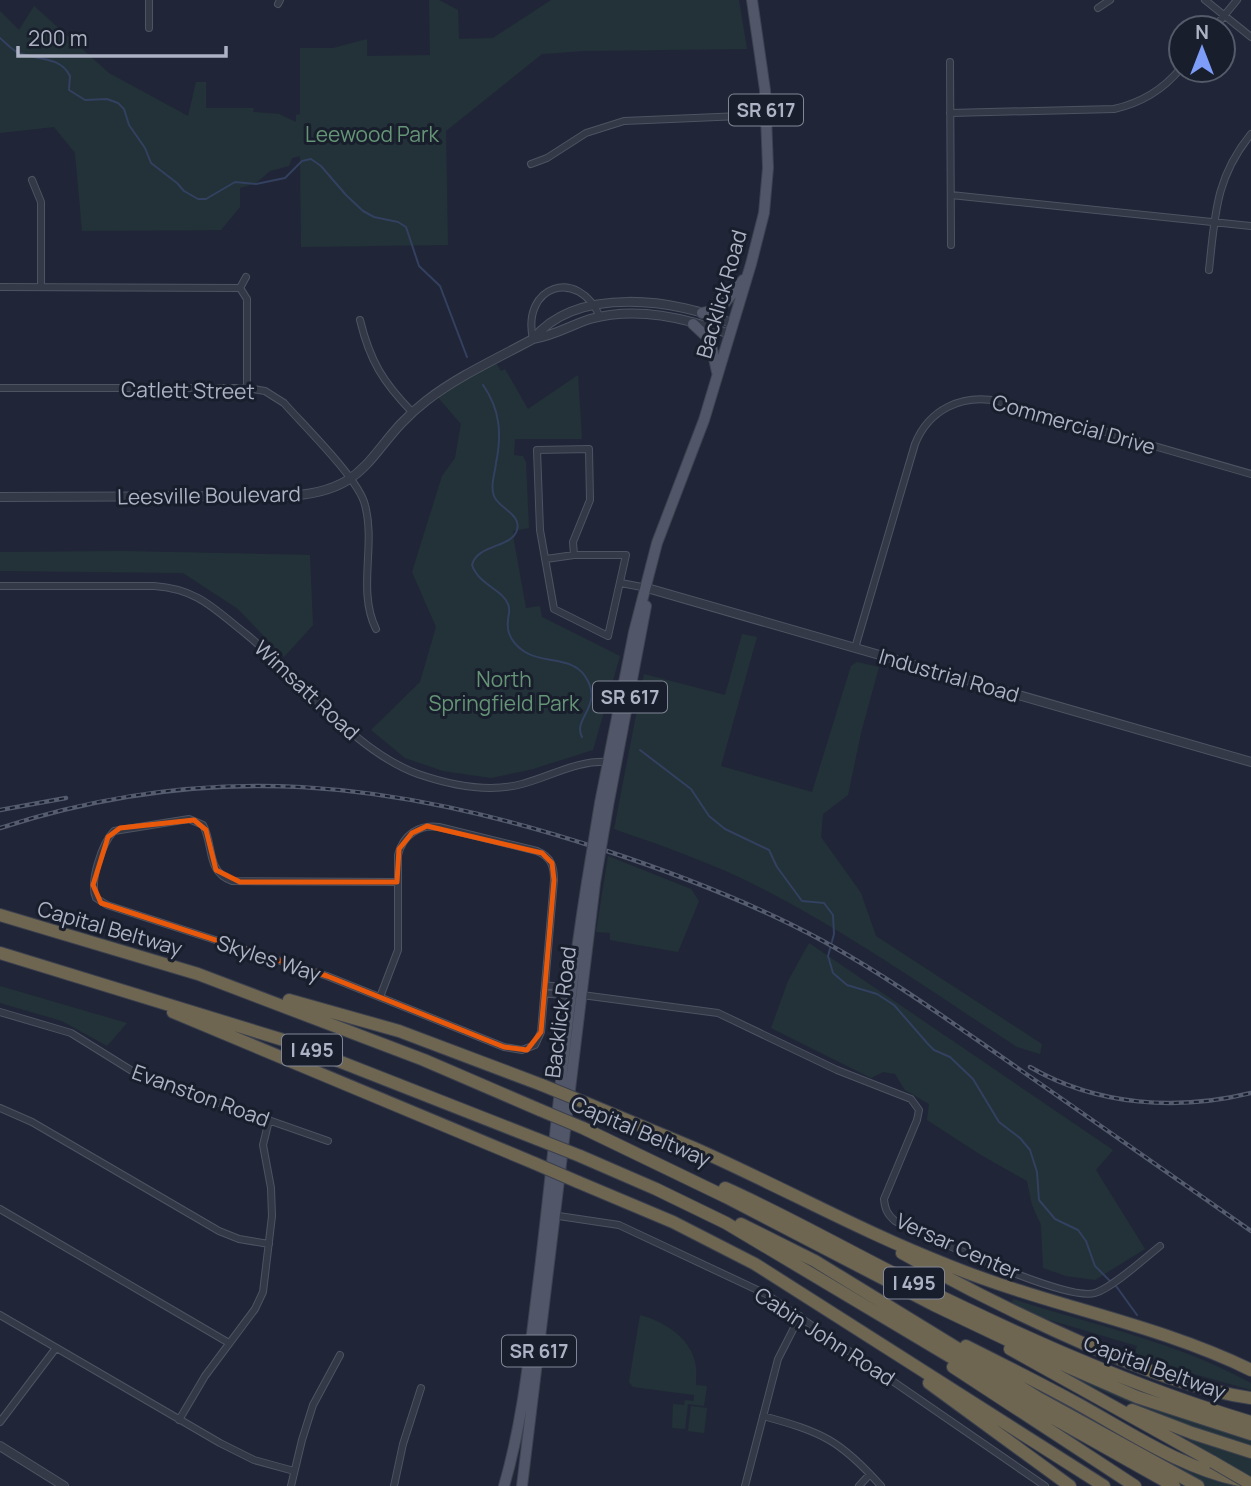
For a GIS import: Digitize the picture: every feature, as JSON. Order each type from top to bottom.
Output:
[{"type":"highway","name":"Capital Beltway","points":[[0,915],[198,974],[424,1060],[749,1199],[909,1281],[1065,1355],[1150,1389],[1251,1422]]},
{"type":"highway","name":"I 495","points":[[0,953],[289,1042],[580,1156],[656,1189],[726,1223],[889,1313],[1113,1453],[1179,1483]]},
{"type":"highway","points":[[198,974],[399,1031],[542,1084],[695,1149],[840,1219],[950,1266],[1192,1344],[1251,1370]]},
{"type":"highway","points":[[81,977],[200,1023],[702,1236],[755,1264],[836,1314],[1104,1486]]},
{"type":"highway","points":[[583,1128],[1018,1345],[1137,1397],[1251,1434]]},
{"type":"highway","points":[[840,1219],[946,1278],[1054,1331],[1124,1361],[1192,1385],[1251,1398]]},
{"type":"highway","points":[[934,1305],[1251,1483]]},
{"type":"highway","points":[[889,1313],[1034,1380],[1175,1457],[1211,1472],[1251,1483]]},
{"type":"highway","points":[[889,1313],[968,1378],[1135,1486]]},
{"type":"highway","points":[[836,1314],[1070,1486]]},
{"type":"highway","points":[[1068,1382],[1159,1421],[1251,1452]]},
{"type":"highway","points":[[1179,1483],[1198,1486]]},
{"type":"main road","name":"Backlick Road","points":[[522,1486],[551,1215],[570,992],[612,762],[644,630],[647,588],[660,534],[694,449],[717,378],[759,234],[767,191],[766,115],[752,0]]},
{"type":"main road","points":[[702,313],[720,309],[747,275]]},
{"type":"main road","points":[[693,324],[710,340],[717,378]]},
{"type":"main road","name":"Backlick Road","points":[[504,1486],[520,1421],[551,1215],[582,995],[591,882]]},
{"type":"street","points":[[149,0],[149,28]]},
{"type":"street","points":[[1098,8],[1110,0]]},
{"type":"street","points":[[1205,0],[1222,14]]},
{"type":"street","points":[[1226,14],[1237,0]]},
{"type":"street","points":[[1237,26],[1251,37]]},
{"type":"street","points":[[950,62],[951,245]]},
{"type":"street","points":[[950,113],[1114,109],[1152,94],[1167,81]]},
{"type":"street","points":[[531,164],[547,158],[586,133],[624,121],[766,115]]},
{"type":"street","points":[[1209,270],[1218,200],[1225,173],[1251,134]]},
{"type":"street","points":[[32,180],[41,202],[41,286]]},
{"type":"street","points":[[951,195],[1251,226]]},
{"type":"street","points":[[240,288],[246,277]]},
{"type":"street","points":[[0,287],[240,288]]},
{"type":"street","points":[[240,288],[247,299],[247,388]]},
{"type":"street","points":[[533,339],[530,324],[532,312],[537,302],[548,292],[562,288],[576,290],[588,296],[600,317]]},
{"type":"street","name":"Leesville Boulevard","points":[[533,339],[548,323],[595,305],[648,302],[702,313],[731,329]]},
{"type":"street","name":"Leesville Boulevard","points":[[0,497],[298,495],[334,488],[351,479],[376,455],[412,412],[445,388],[533,339],[552,335],[600,317],[639,313],[731,329]]},
{"type":"street","points":[[360,320],[377,370],[387,386],[412,412]]},
{"type":"street","name":"Catlett Street","points":[[0,388],[247,388],[265,391],[284,403],[359,489],[367,510],[368,606],[376,629]]},
{"type":"street","name":"Commercial Drive","points":[[855,648],[915,444],[929,421],[951,405],[976,398],[998,401],[1251,474]]},
{"type":"street","points":[[545,559],[574,555],[626,555],[608,636],[554,609],[545,559],[540,530],[537,450],[589,449],[590,500],[573,542],[574,555]]},
{"type":"street","points":[[621,583],[647,588]]},
{"type":"street","name":"Wimsatt Road","points":[[0,586],[155,586],[198,596],[256,641],[364,743],[397,766],[421,775],[476,787],[494,788],[522,784],[578,764],[612,762]]},
{"type":"street","name":"Industrial Road","points":[[647,588],[1251,762]]},
{"type":"street","name":"Skyles Way","points":[[397,882],[232,881],[216,870],[204,825],[189,819],[114,831],[105,844],[93,886],[96,898],[107,905],[327,976],[504,1047],[522,1050],[532,1048],[539,1039],[544,993]]},
{"type":"street","points":[[380,998],[398,950],[399,849],[412,833],[427,826],[546,855],[552,863],[554,880],[544,993],[570,992]]},
{"type":"street","points":[[545,985],[582,995]]},
{"type":"street","name":"Versar Center","points":[[582,995],[718,1013],[837,1070],[911,1100],[919,1110],[905,1152],[884,1199],[888,1215],[895,1221],[961,1252],[1049,1285],[1084,1295],[1094,1294],[1107,1286],[1160,1247]]},
{"type":"street","name":"Evanston Road","points":[[0,1012],[71,1033],[137,1074],[328,1141]]},
{"type":"street","points":[[0,1108],[32,1122],[219,1231],[239,1239],[269,1244]]},
{"type":"street","points":[[179,1420],[205,1376],[260,1298],[273,1200],[263,1145],[269,1120]]},
{"type":"street","points":[[0,1209],[229,1343]]},
{"type":"street","name":"Cabin John Road","points":[[551,1215],[625,1227],[766,1294],[1045,1486]]},
{"type":"street","points":[[0,1315],[239,1454],[294,1471]]},
{"type":"street","points":[[745,1486],[778,1359],[800,1316]]},
{"type":"street","points":[[0,1422],[56,1348]]},
{"type":"street","points":[[291,1486],[313,1405],[340,1355]]},
{"type":"street","points":[[394,1486],[403,1444],[421,1388]]},
{"type":"street","points":[[763,1416],[802,1427],[831,1440],[881,1486]]},
{"type":"street","points":[[0,1446],[64,1486]]},
{"type":"street","points":[[859,1486],[870,1474]]},
{"type":"highlighted area","points":[[194,820],[206,830],[216,870],[240,882],[397,882],[399,849],[412,833],[427,826],[542,853],[552,863],[554,880],[541,1032],[527,1050],[504,1047],[327,976],[101,903],[93,885],[108,837],[120,828]]},
{"type":"green space","name":"Leewood Park","points":[[429,0],[439,0],[458,10],[459,39],[493,38],[551,0],[739,0],[747,49],[542,54],[446,131],[448,245],[301,247],[300,156],[292,158],[289,166],[270,171],[256,183],[240,188],[240,207],[221,230],[82,231],[75,153],[54,127],[0,133],[0,11],[19,30],[34,6],[109,73],[188,116],[196,82],[206,82],[206,108],[254,108],[253,112],[279,114],[296,122],[296,115],[300,114],[300,48],[333,48],[367,39],[367,56],[430,55]]},
{"type":"green space","name":"North Springfield Park","points":[[494,360],[501,371],[505,369],[528,409],[578,375],[582,439],[515,439],[514,455],[523,456],[526,462],[529,528],[513,531],[514,541],[526,608],[540,606],[542,617],[620,656],[593,750],[533,769],[491,778],[443,771],[405,758],[371,730],[420,682],[436,627],[412,572],[442,476],[455,458],[461,424],[435,394]]},
{"type":"green space","points":[[124,551],[310,555],[313,625],[284,657],[238,609],[183,573],[0,571],[0,552]]},
{"type":"green space","points":[[742,634],[757,637],[721,766],[812,792],[851,666],[857,662],[879,667],[848,795],[823,814],[821,837],[861,893],[876,936],[1042,1044],[1040,1054],[1017,1047],[863,946],[767,891],[711,865],[614,829],[644,674],[725,695]]},
{"type":"green space","points":[[608,856],[691,889],[699,901],[678,952],[610,940],[610,933],[596,932]]},
{"type":"green space","points":[[809,943],[1113,1150],[1096,1170],[1145,1249],[1095,1280],[1066,1276],[1043,1268],[1041,1225],[1032,1205],[1027,1181],[927,1120],[929,1104],[905,1090],[895,1074],[883,1072],[871,1078],[771,1028],[788,981]]},
{"type":"green space","points":[[0,986],[127,1023],[107,1046],[62,1021],[0,1003]]},
{"type":"green space","points":[[1013,1299],[1194,1356],[1251,1383],[1251,1390],[1135,1353],[1137,1346],[1046,1319],[1012,1303]]},
{"type":"green space","points":[[640,1315],[657,1321],[681,1337],[695,1362],[696,1385],[707,1386],[704,1406],[688,1404],[685,1429],[672,1428],[673,1404],[684,1405],[685,1400],[694,1401],[694,1395],[633,1387],[629,1382]]},
{"type":"green space","points":[[1082,1378],[1251,1438],[1251,1446],[1159,1415],[1081,1382]]},
{"type":"green space","points":[[691,1406],[707,1408],[704,1433],[688,1431]]},
{"type":"green space","points":[[1188,1436],[1251,1457],[1251,1478],[1186,1440]]},
{"type":"green space","points":[[1174,1463],[1240,1486],[1181,1486],[1187,1473],[1173,1466]]},
{"type":"waterway","points":[[0,38],[19,53],[60,65],[70,76],[69,90],[85,100],[107,99],[118,103],[124,109],[129,125],[145,148],[151,163],[184,191],[198,199],[206,199],[235,182],[256,184],[285,178],[302,161],[311,159],[321,166],[363,211],[406,227],[419,266],[440,286],[467,357]]},
{"type":"waterway","points":[[483,385],[493,403],[498,422],[494,496],[518,524],[514,536],[480,553],[472,565],[475,572],[501,594],[508,604],[508,630],[517,646],[532,656],[572,666],[585,676],[592,696],[581,724],[582,737]]},
{"type":"waterway","points":[[640,750],[691,789],[709,816],[725,829],[769,850],[777,867],[802,901],[824,903],[833,915],[834,934],[828,956],[833,973],[847,985],[877,994],[894,1005],[934,1050],[950,1057],[973,1079],[999,1122],[1020,1138],[1030,1150],[1037,1172],[1039,1200],[1055,1219],[1078,1230],[1086,1241],[1095,1266],[1111,1282]]},
{"type":"waterway","points":[[1116,1286],[1137,1315]]},
{"type":"railway","points":[[0,828],[78,806],[154,793],[229,786],[302,787],[375,794],[449,807],[601,849],[742,902],[849,956],[947,1019],[1251,1231]]},
{"type":"railway","points":[[0,810],[66,798]]},
{"type":"railway","points":[[1030,1067],[1083,1090],[1138,1101],[1195,1102],[1251,1093]]}]
